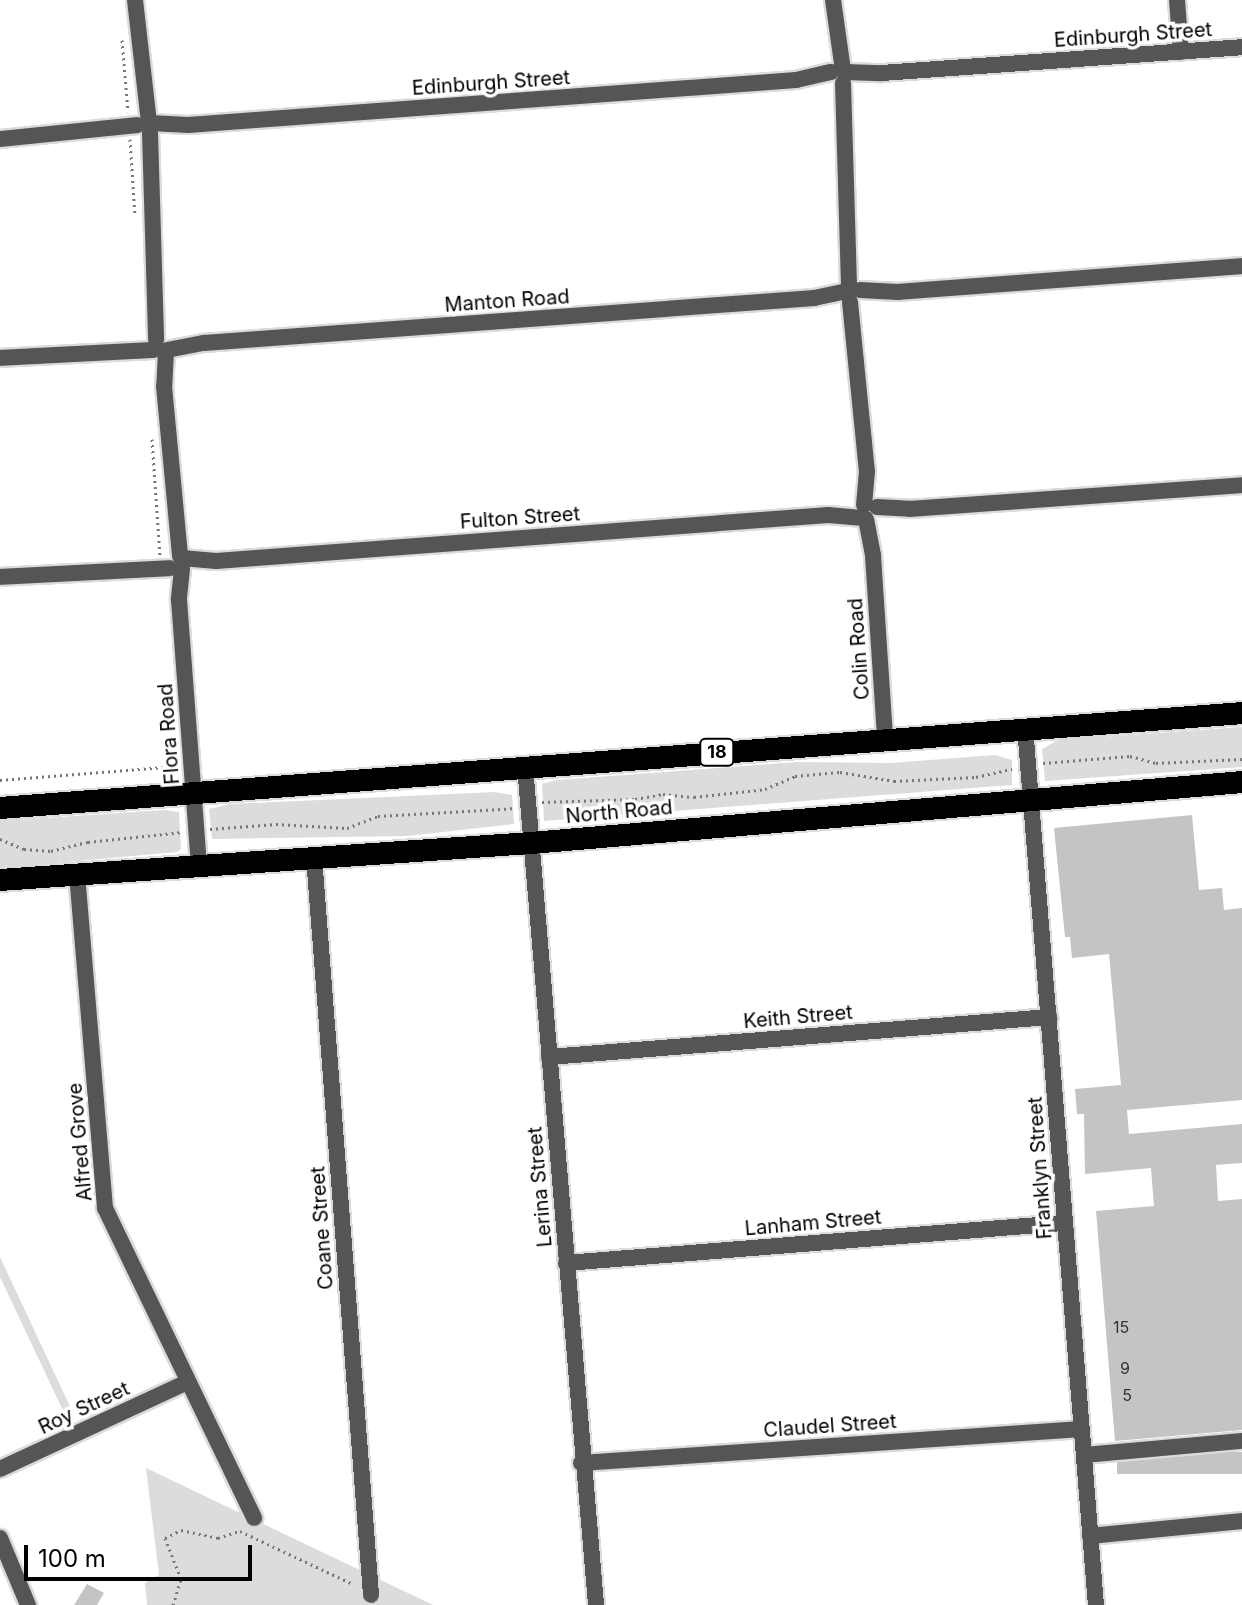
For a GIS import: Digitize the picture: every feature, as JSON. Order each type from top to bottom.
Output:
[{"type":"highway","name":"18","points":[[0,808],[1025,727],[1242,713]]},
{"type":"highway","name":"North Road","points":[[0,880],[531,843],[1242,782]]},
{"type":"street","name":"Flora Road","points":[[135,0],[141,128],[147,168],[199,864]]},
{"type":"street","name":"Colin Road","points":[[833,0],[885,739]]},
{"type":"street","points":[[1177,0],[1181,52]]},
{"type":"street","name":"Edinburgh Street","points":[[0,139],[1242,47]]},
{"type":"street","name":"Manton Road","points":[[0,358],[1242,266]]},
{"type":"street","name":"Fulton Street","points":[[0,577],[1242,485]]},
{"type":"street","name":"Franklyn Street","points":[[1025,727],[1096,1605]]},
{"type":"street","name":"Lerina Street","points":[[525,766],[581,1463],[596,1605]]},
{"type":"street","name":"Coane Street","points":[[314,857],[371,1595]]},
{"type":"street","name":"Alfred Grove","points":[[77,874],[105,1208],[185,1383],[254,1518]]},
{"type":"street","name":"Keith Street","points":[[549,1057],[1049,1017]]},
{"type":"street","name":"Lanham Street","points":[[566,1263],[1064,1223]]},
{"type":"street","name":"Roy Street","points":[[0,1469],[185,1383]]},
{"type":"street","name":"Claudel Street","points":[[581,1463],[1082,1429]]},
{"type":"street","points":[[1084,1455],[1242,1441]]},
{"type":"street","points":[[1090,1536],[1242,1521]]},
{"type":"street","points":[[0,1538],[28,1605]]},
{"type":"path","points":[[121,29],[141,128],[136,223]]},
{"type":"path","points":[[151,425],[175,563]]},
{"type":"path","points":[[0,780],[177,767],[176,752]]},
{"type":"path","points":[[0,839],[24,849],[51,851],[88,842],[196,830],[276,824],[347,828],[378,816],[765,789],[795,776],[840,772],[894,781],[976,777],[1028,765],[1130,756],[1156,763],[1242,759]]},
{"type":"path","points":[[173,1605],[181,1579],[165,1538],[181,1530],[218,1538],[240,1531],[371,1595]]},
{"type":"shaded area","points":[[1242,727],[1242,767],[1045,781],[1042,749],[1058,740]]},
{"type":"shaded area","points":[[995,755],[1012,760],[1012,785],[544,821],[542,784],[557,780],[796,762],[891,763]]},
{"type":"shaded area","points":[[495,792],[512,795],[514,824],[407,836],[212,839],[209,809],[230,804]]},
{"type":"shaded area","points":[[164,810],[179,812],[181,849],[177,852],[0,868],[0,821]]},
{"type":"shaded area","points":[[0,1257],[74,1415],[67,1419],[0,1277]]},
{"type":"shaded area","points":[[146,1468],[433,1605],[147,1605],[145,1583],[159,1575]]},
{"type":"building","points":[[1192,815],[1199,890],[1222,888],[1224,910],[1242,908],[1242,1100],[1127,1110],[1129,1134],[1242,1124],[1242,1163],[1216,1165],[1218,1201],[1242,1199],[1242,1430],[1115,1441],[1096,1211],[1154,1206],[1151,1168],[1085,1174],[1084,1114],[1077,1114],[1075,1089],[1121,1085],[1109,954],[1072,958],[1070,937],[1065,937],[1054,828]]},
{"type":"building","points":[[1117,1452],[1242,1452],[1242,1474],[1117,1474]]},
{"type":"building","points":[[87,1584],[104,1593],[97,1605],[74,1605]]}]
